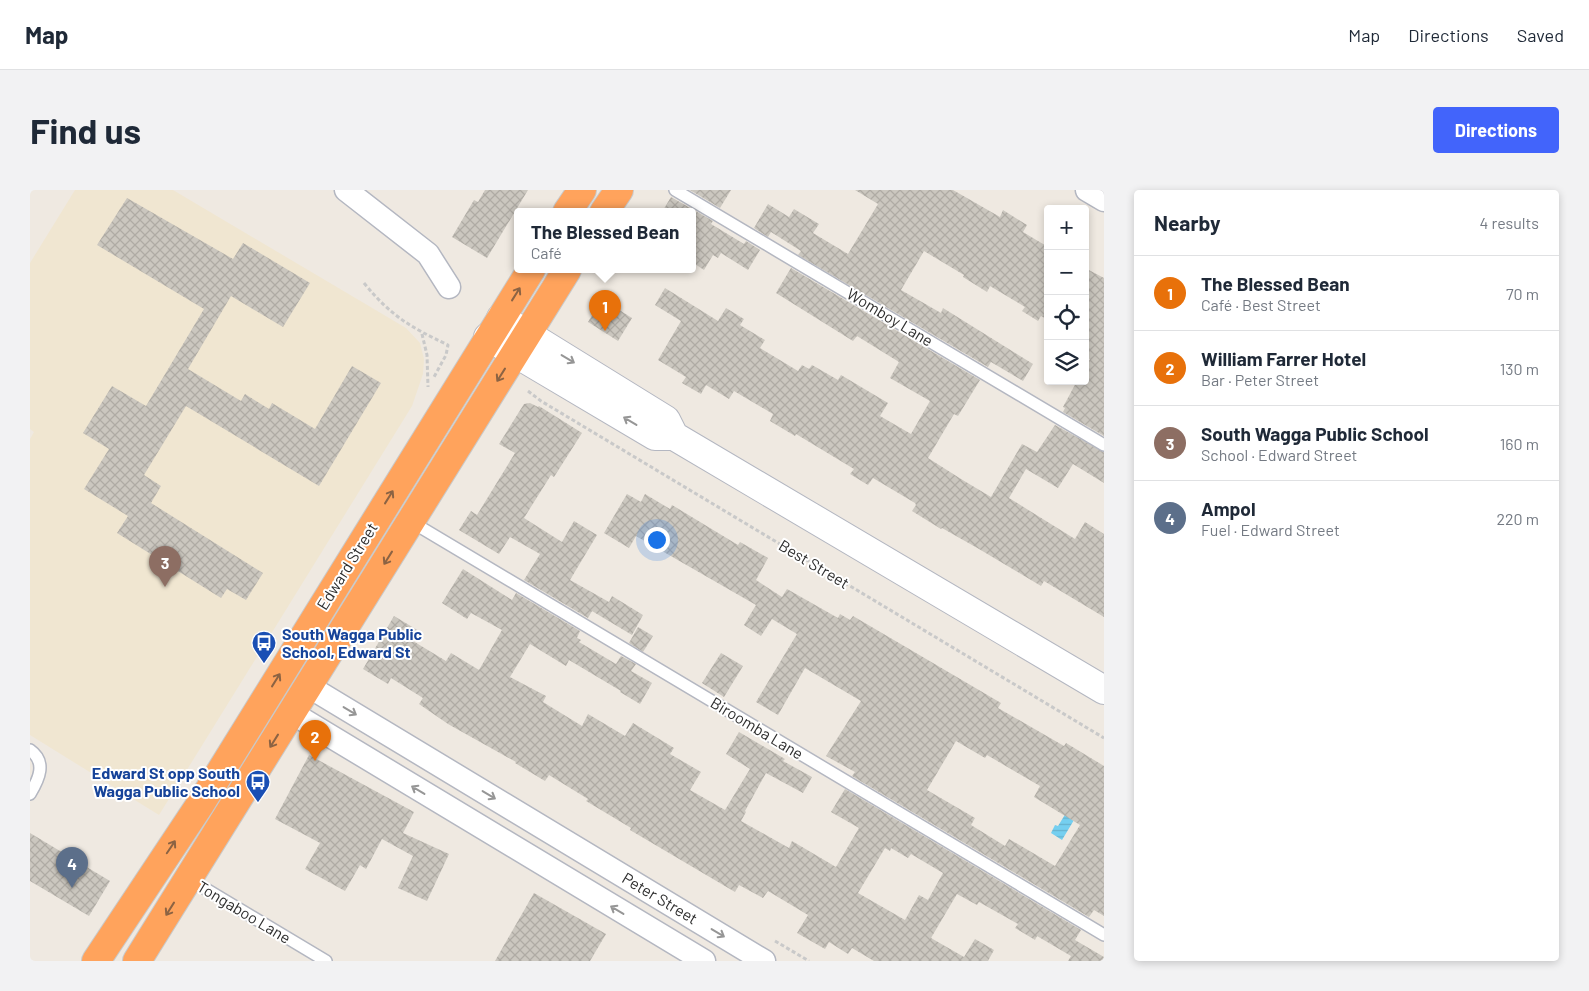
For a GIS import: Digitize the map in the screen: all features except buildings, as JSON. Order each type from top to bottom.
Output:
[{"type":"highway","points":[[570,208],[582,190]]},
{"type":"highway","points":[[607,208],[619,190]]},
{"type":"highway","name":"Edward Street","points":[[96,961],[206,794],[529,273]]},
{"type":"highway","name":"Edward Street","points":[[137,961],[565,273]]},
{"type":"street","points":[[346,190],[428,254],[449,287]]},
{"type":"street","points":[[1087,190],[1104,200]]},
{"type":"street","points":[[494,328],[666,420],[674,436],[1104,690]]},
{"type":"street","name":"Peter Street","points":[[308,686],[764,961]]},
{"type":"street","name":"Peter Street","points":[[292,713],[704,961]]},
{"type":"street","points":[[439,802],[456,774]]},
{"type":"street","points":[[539,863],[556,835]]},
{"type":"street","points":[[649,929],[667,902]]},
{"type":"lane","name":"Womboy Lane","points":[[675,190],[1104,444]]},
{"type":"lane","name":"Biroomba Lane","points":[[410,521],[1104,935]]},
{"type":"lane","points":[[30,750],[38,760],[40,769],[39,778],[30,794]]},
{"type":"lane","name":"Tongaboo Lane","points":[[189,879],[326,961]]},
{"type":"path","points":[[364,283],[381,303],[397,317],[421,333],[448,345],[446,355],[424,395]]},
{"type":"path","points":[[421,333],[427,355],[428,387]]},
{"type":"path","name":"Best Street","points":[[525,388],[541,401],[1104,738]]},
{"type":"shaded area","points":[[75,190],[173,190],[406,328],[420,343],[424,359],[423,374],[412,406],[159,815],[30,735],[30,439],[34,432],[30,429],[30,263]]},
{"type":"water","points":[[1077,795],[1086,800],[1062,840],[1051,833],[1055,825],[1058,826]]},
{"type":"place","name":"The Blessed Bean","points":[[605,331]]},
{"type":"place","name":"South Wagga Public School","points":[[165,587]]},
{"type":"place","name":"South Wagga Public School, Edward St","points":[[264,664]]},
{"type":"place","name":"William Farrer Hotel","points":[[315,761]]},
{"type":"place","name":"Edward St opp South Wagga Public School","points":[[258,803]]},
{"type":"place","name":"Ampol","points":[[72,888]]}]
